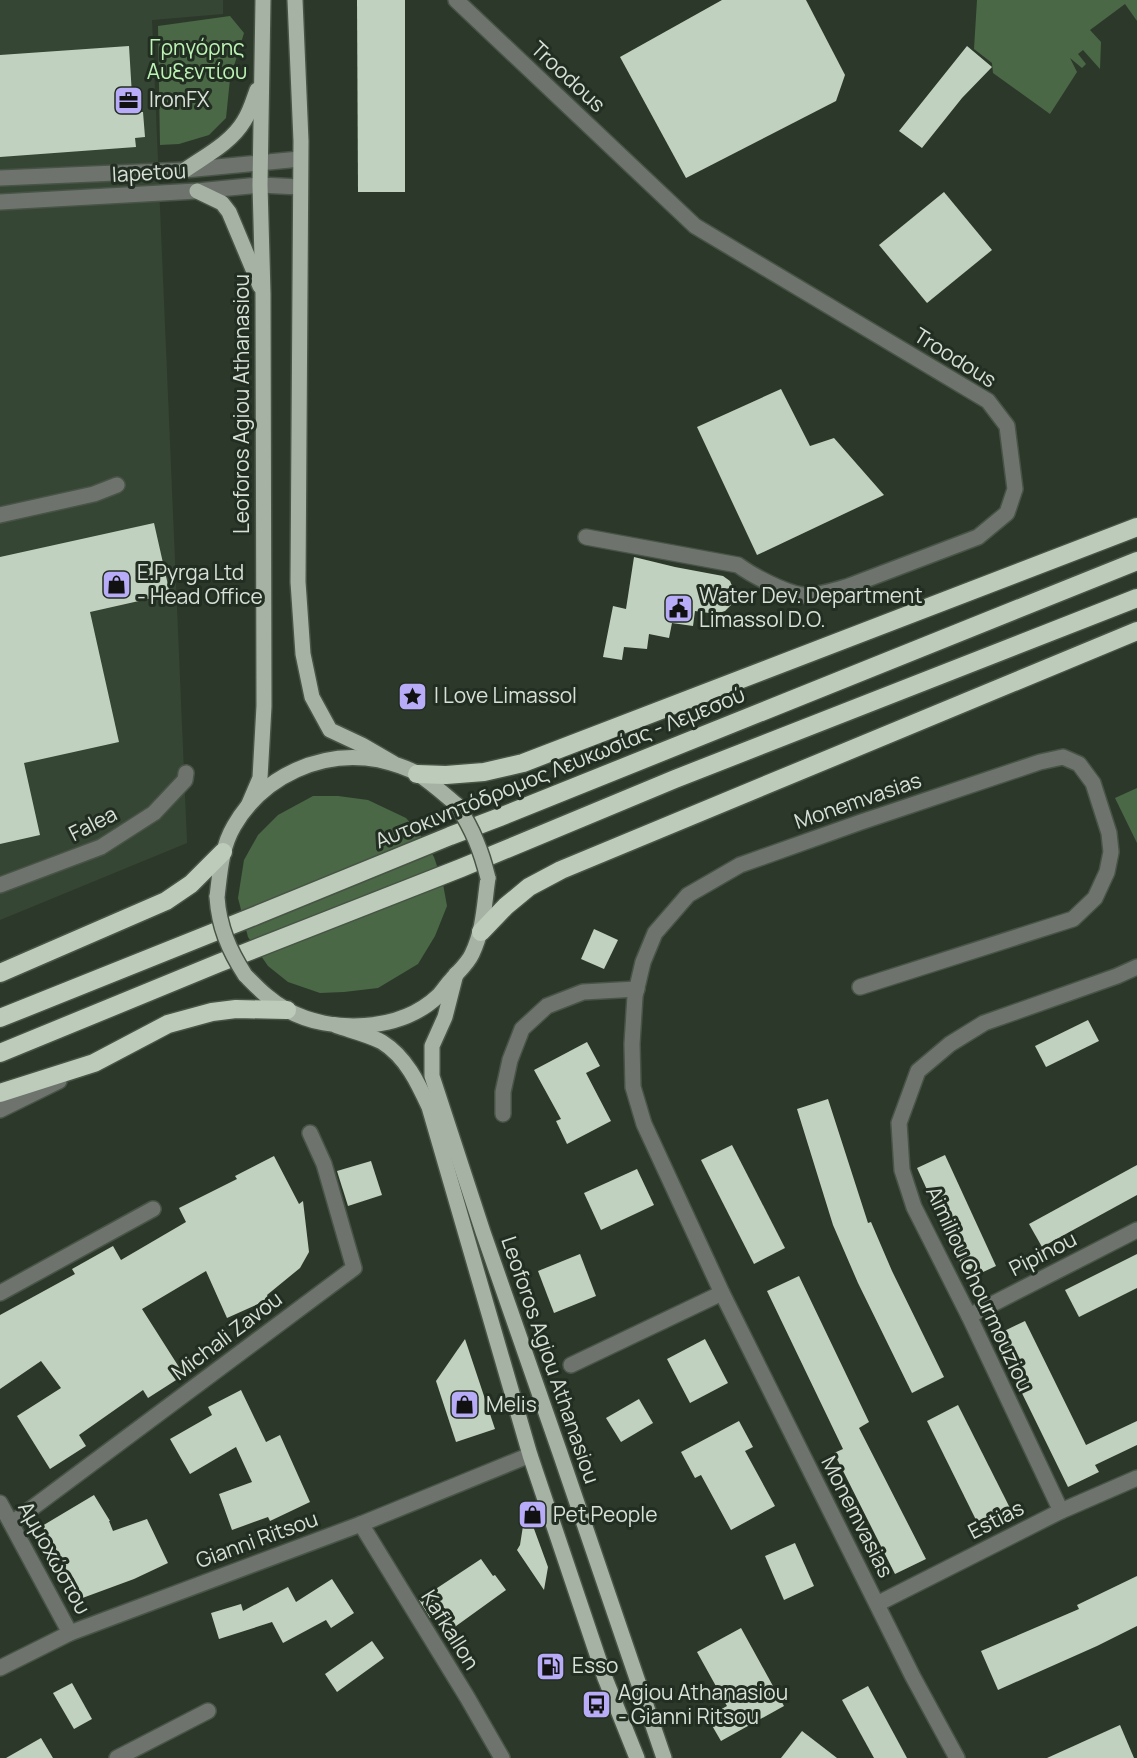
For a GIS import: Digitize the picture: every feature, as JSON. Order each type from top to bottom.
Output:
[{"type":"highway","points":[[417,774],[446,775],[484,772],[523,764],[1137,526]]},
{"type":"highway","name":"Αυτοκινητόδρομος Λευκωσίας - Λεμεσού","points":[[0,1018],[1137,561]]},
{"type":"highway","points":[[0,1053],[219,963],[461,868],[675,779],[1137,598]]},
{"type":"highway","points":[[481,932],[506,906],[530,887],[561,870],[1137,631]]},
{"type":"highway","points":[[0,973],[166,901],[191,884],[223,852]]},
{"type":"highway","points":[[0,1093],[94,1063],[168,1024],[212,1012],[237,1009],[287,1010]]},
{"type":"main road","name":"Leoforos Agiou Athanasiou","points":[[248,806],[260,778],[264,706],[263,294],[260,185],[263,0]]},
{"type":"main road","points":[[295,0],[300,159],[298,582],[303,654],[312,697],[330,730],[417,774],[458,805],[472,829],[488,878],[481,932],[471,957],[437,997],[415,1012],[390,1022],[364,1026],[337,1026],[311,1021],[265,996],[245,975],[232,955],[222,930],[217,897],[223,852],[233,827],[248,806],[267,787],[290,773],[314,763],[340,758],[367,758],[393,763]]},
{"type":"main road","points":[[185,170],[225,143],[244,122],[261,81]]},
{"type":"main road","points":[[197,191],[222,203],[229,212],[263,294]]},
{"type":"main road","name":"Leoforos Agiou Athanasiou","points":[[456,974],[445,1017],[432,1046],[432,1076],[483,1232],[664,1758]]},
{"type":"main road","name":"Leoforos Agiou Athanasiou","points":[[337,1026],[382,1042],[402,1059],[416,1079],[429,1107],[530,1455],[598,1657],[637,1758]]},
{"type":"street","name":"Troodous","points":[[456,0],[695,226],[988,401],[1007,426],[1015,489],[1007,513],[978,537],[830,592],[804,595],[751,574],[738,565],[586,537]]},
{"type":"street","name":"Iapetou","points":[[0,178],[185,170],[300,159]]},
{"type":"street","name":"Iapetou","points":[[0,202],[197,191],[260,185],[300,186]]},
{"type":"street","points":[[0,515],[94,494],[117,485]]},
{"type":"street","name":"Monemvasias","points":[[860,987],[1073,919],[1095,898],[1107,872],[1112,852],[1093,783],[1079,764],[1063,757],[1040,762],[740,865],[688,896],[655,933],[643,962],[637,989],[632,1044],[633,1087],[644,1124],[722,1293],[913,1677],[957,1758]]},
{"type":"street","name":"Falea","points":[[0,885],[101,847],[154,813],[184,780],[186,773]]},
{"type":"street","name":"Aimiliou Chourmouziou","points":[[1061,1511],[969,1316],[914,1207],[902,1170],[899,1123],[918,1071],[950,1044],[984,1023],[1137,967]]},
{"type":"street","points":[[503,1114],[503,1092],[510,1060],[522,1029],[547,1006],[583,992],[637,989]]},
{"type":"street","points":[[0,1110],[94,1063]]},
{"type":"street","name":"Michali Zavou","points":[[12,1523],[354,1268],[324,1164],[310,1133]]},
{"type":"street","points":[[0,1293],[153,1209]]},
{"type":"street","name":"Pipinou","points":[[969,1316],[1137,1230]]},
{"type":"street","points":[[571,1365],[722,1293]]},
{"type":"street","name":"Gianni Ritsou","points":[[0,1668],[70,1633],[361,1524],[530,1455]]},
{"type":"street","name":"Estias","points":[[877,1604],[1061,1511],[1137,1478]]},
{"type":"street","name":"Αμμοχώστου","points":[[0,1503],[70,1633]]},
{"type":"street","name":"Kafkallon","points":[[361,1524],[502,1758]]},
{"type":"street","points":[[117,1758],[208,1711]]},
{"type":"shaded area","points":[[0,0],[223,0],[223,14],[152,20],[187,843],[0,920]]},
{"type":"green space","points":[[977,0],[1137,0],[1137,21],[1125,4],[1090,30],[1101,42],[1100,69],[1083,50],[1078,54],[1086,64],[1082,68],[1070,58],[1077,72],[1050,114],[993,73],[992,63],[974,49]]},
{"type":"green space","name":"Γρηγόρης Αυξεντίου","points":[[230,16],[244,33],[230,79],[226,118],[209,135],[179,144],[160,145],[158,26]]},
{"type":"green space","points":[[1137,788],[1137,843],[1115,798]]},
{"type":"green space","points":[[313,796],[338,796],[368,800],[406,818],[419,833],[434,857],[447,906],[435,936],[418,964],[378,988],[320,993],[288,982],[268,966],[248,937],[238,898],[244,860],[258,835],[278,815]]},
{"type":"building","points":[[357,0],[405,0],[405,192],[358,192]]},
{"type":"building","points":[[722,0],[806,0],[845,75],[836,101],[686,178],[620,57]]},
{"type":"building","points":[[129,46],[133,112],[143,112],[145,137],[135,138],[136,147],[0,157],[0,55]]},
{"type":"building","points":[[967,46],[992,67],[962,98],[922,148],[899,131]]},
{"type":"building","points":[[944,192],[992,250],[927,303],[879,245]]},
{"type":"building","points":[[781,389],[810,446],[834,438],[884,495],[757,555],[697,427]]},
{"type":"building","points":[[154,523],[170,594],[90,612],[119,742],[24,763],[40,835],[0,844],[0,557]]},
{"type":"building","name":"Water Dev. Department Limassol D.O.","points":[[634,557],[723,576],[730,581],[735,593],[735,601],[725,611],[716,614],[695,611],[693,626],[672,623],[669,638],[649,634],[647,649],[624,647],[622,660],[603,657],[613,606],[626,609]]},
{"type":"building","points":[[594,929],[618,940],[604,969],[581,959]]},
{"type":"building","points":[[1088,1020],[1099,1041],[1046,1067],[1035,1046]]},
{"type":"building","points":[[587,1042],[600,1066],[586,1073],[611,1121],[567,1144],[556,1121],[561,1119],[534,1070]]},
{"type":"building","points":[[828,1099],[868,1223],[871,1222],[892,1271],[944,1377],[912,1393],[858,1283],[833,1225],[797,1109]]},
{"type":"building","points":[[732,1145],[785,1248],[754,1264],[701,1160]]},
{"type":"building","points":[[945,1155],[996,1266],[968,1279],[917,1168]]},
{"type":"building","points":[[274,1156],[299,1204],[303,1201],[309,1252],[300,1268],[267,1295],[269,1299],[227,1318],[206,1271],[142,1309],[184,1375],[148,1398],[143,1390],[79,1435],[86,1446],[50,1469],[17,1416],[61,1388],[41,1361],[0,1389],[0,1315],[75,1274],[72,1269],[113,1246],[121,1260],[186,1222],[179,1208],[237,1179],[235,1176]]},
{"type":"building","points":[[371,1161],[382,1195],[348,1206],[337,1171]]},
{"type":"building","points":[[1137,1165],[1137,1195],[1042,1247],[1029,1224]]},
{"type":"building","points":[[637,1169],[654,1205],[601,1230],[584,1193]]},
{"type":"building","points":[[580,1254],[596,1296],[554,1313],[538,1271]]},
{"type":"building","points":[[1137,1254],[1137,1288],[1079,1317],[1065,1290]]},
{"type":"building","points":[[799,1276],[869,1422],[859,1428],[926,1559],[895,1574],[834,1453],[843,1449],[767,1291]]},
{"type":"building","points":[[1025,1321],[1086,1445],[1137,1421],[1137,1445],[1095,1465],[1099,1472],[1068,1487],[1014,1377],[1018,1375],[998,1334]]},
{"type":"building","name":"Melis","points":[[465,1339],[495,1429],[456,1442],[436,1381]]},
{"type":"building","points":[[705,1339],[728,1383],[690,1403],[667,1359]]},
{"type":"building","points":[[241,1390],[266,1442],[280,1435],[310,1502],[270,1521],[268,1517],[232,1530],[219,1494],[252,1482],[236,1447],[190,1474],[170,1439],[212,1415],[208,1407]]},
{"type":"building","points":[[639,1399],[653,1423],[621,1442],[606,1418]]},
{"type":"building","points":[[958,1405],[1013,1514],[981,1530],[927,1421]]},
{"type":"building","points":[[739,1421],[753,1447],[745,1451],[775,1506],[731,1530],[701,1475],[695,1478],[681,1452]]},
{"type":"building","points":[[94,1495],[110,1521],[113,1531],[147,1519],[168,1563],[134,1579],[77,1600],[63,1561],[42,1526]]},
{"type":"building","points":[[526,1507],[548,1567],[544,1590],[517,1550],[520,1545]]},
{"type":"building","points":[[795,1543],[814,1586],[784,1600],[765,1556]]},
{"type":"building","points":[[481,1559],[506,1590],[445,1634],[433,1616],[430,1618],[419,1600]]},
{"type":"building","points":[[1137,1576],[1137,1626],[998,1690],[981,1651],[1079,1609],[1077,1605]]},
{"type":"building","points":[[332,1579],[354,1613],[331,1628],[326,1620],[283,1643],[272,1622],[219,1639],[211,1613],[241,1604],[243,1611],[288,1587],[296,1602]]},
{"type":"building","points":[[741,1628],[784,1706],[721,1741],[707,1717],[727,1706],[697,1652]]},
{"type":"building","points":[[372,1641],[384,1658],[337,1692],[325,1674]]},
{"type":"building","points":[[72,1683],[92,1719],[74,1729],[53,1693]]},
{"type":"building","points":[[868,1686],[907,1758],[874,1758],[842,1700]]},
{"type":"building","points":[[1120,1725],[1134,1758],[1047,1758]]},
{"type":"building","points":[[802,1731],[837,1758],[781,1758]]},
{"type":"building","points":[[41,1738],[53,1758],[6,1758]]},
{"type":"place","name":"IronFX","points":[[128,100]]},
{"type":"place","name":"E.Pyrga Ltd - Head Office","points":[[116,585]]},
{"type":"place","name":"Water Dev. Department Limassol D.O.","points":[[678,608]]},
{"type":"place","name":"I Love Limassol","points":[[413,696]]},
{"type":"place","name":"Melis","points":[[465,1405]]},
{"type":"place","name":"Pet People","points":[[532,1515]]},
{"type":"place","name":"Esso","points":[[551,1666]]},
{"type":"place","name":"Agiou Athanasiou - Gianni Ritsou","points":[[597,1705]]}]
